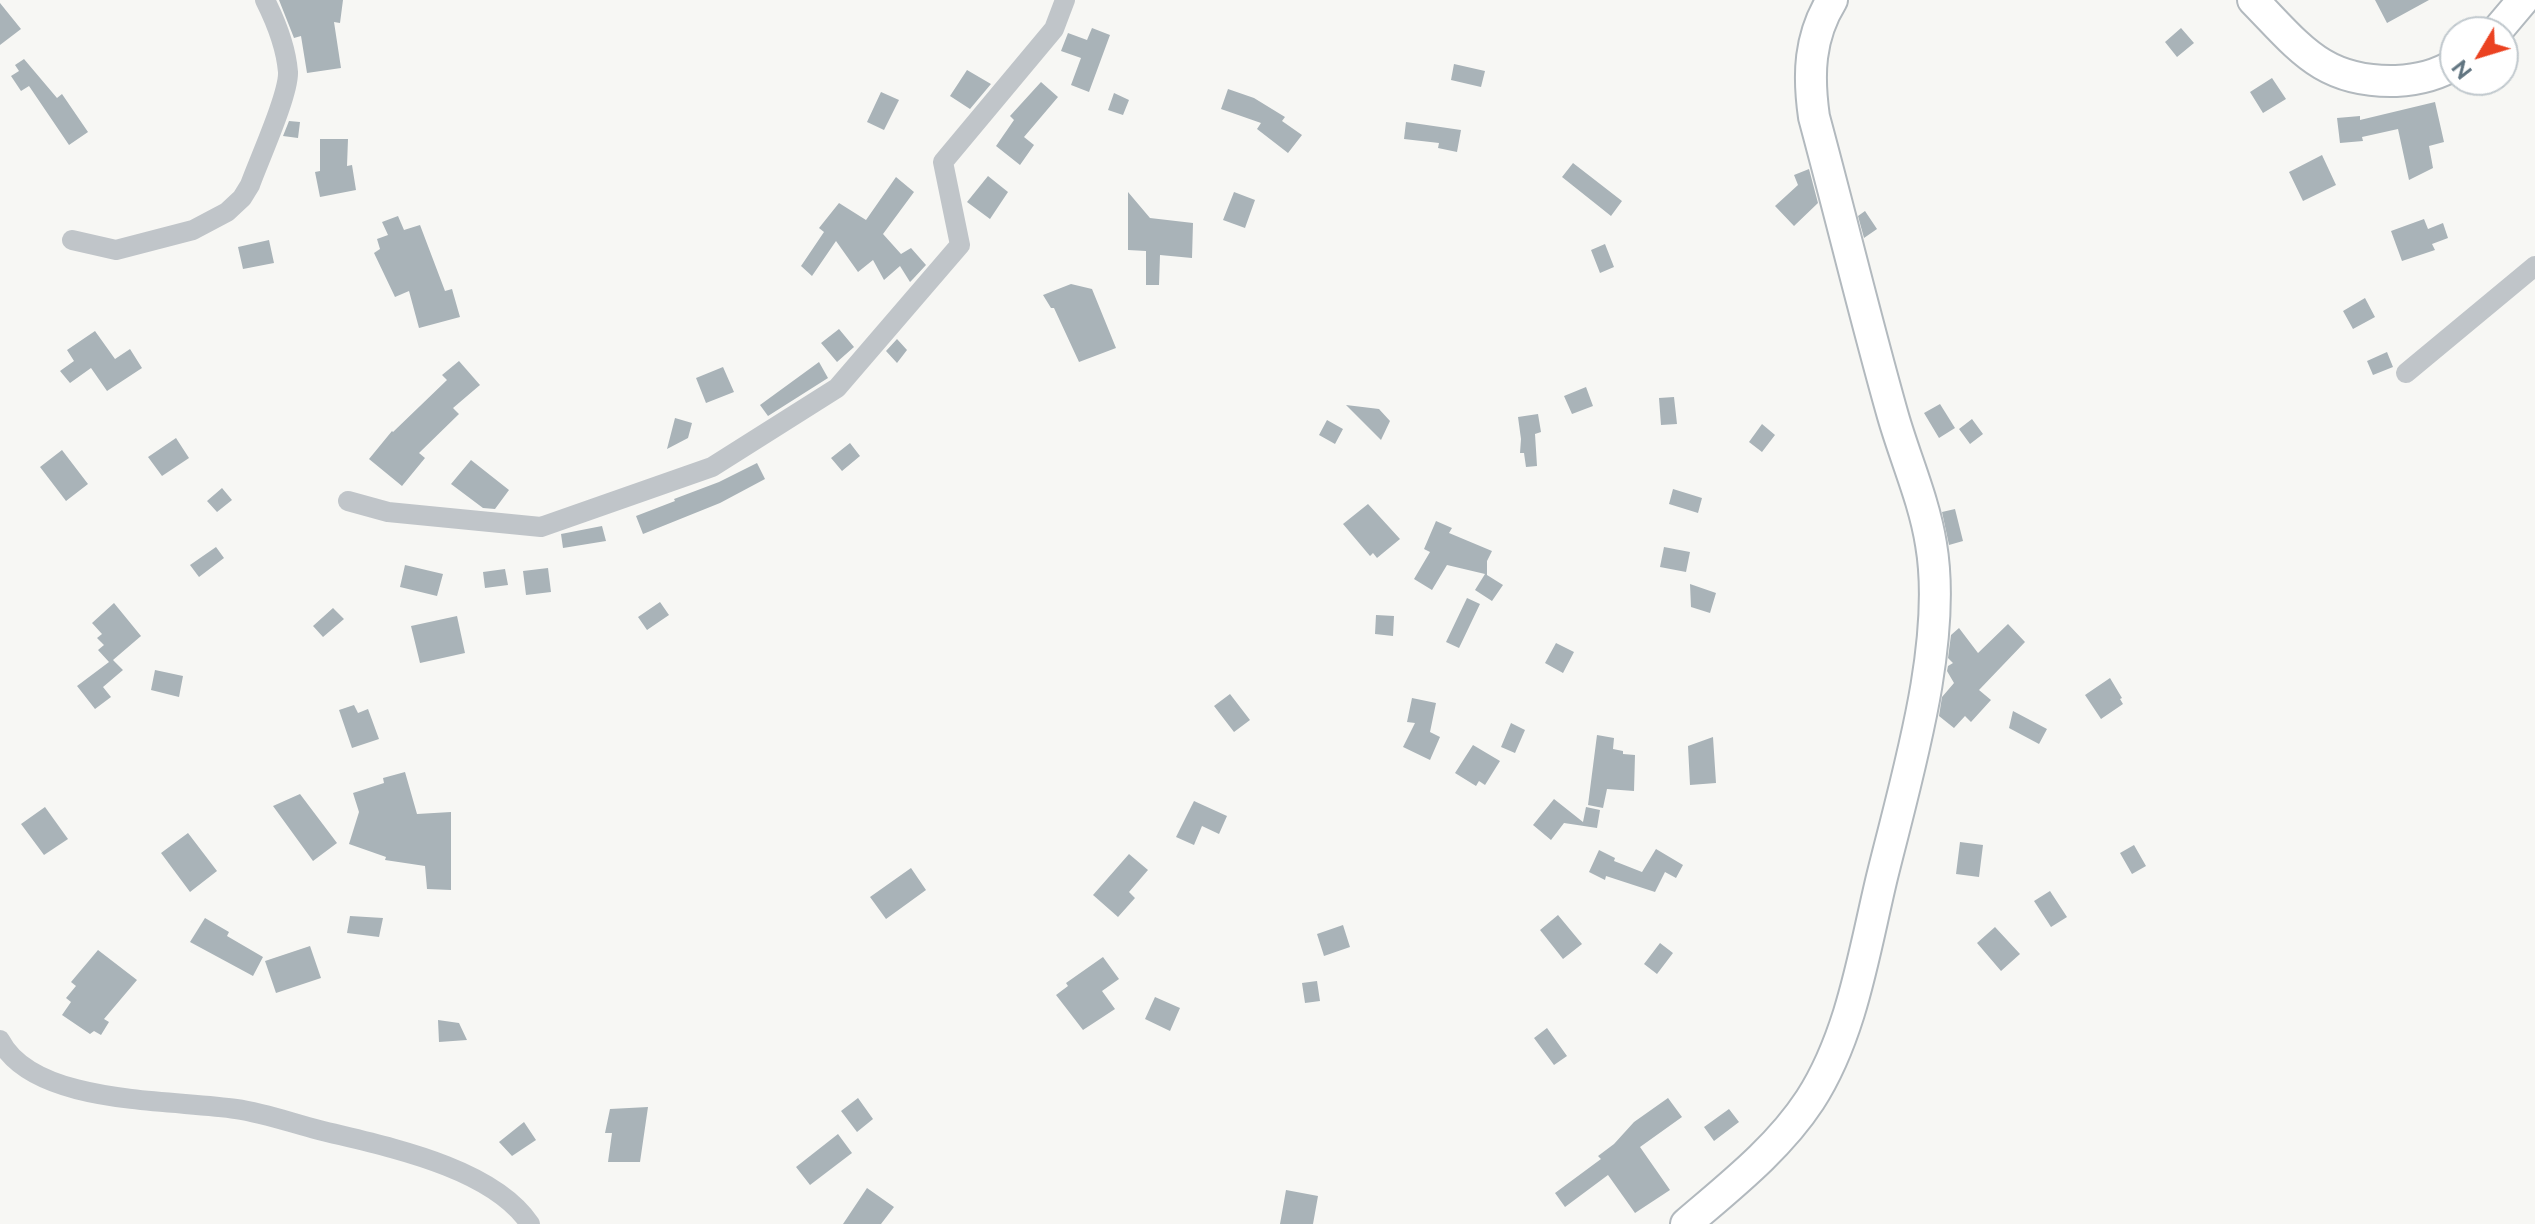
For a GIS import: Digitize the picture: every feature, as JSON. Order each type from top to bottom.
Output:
[{"type":"street","points":[[72,240],[116,250],[193,230],[227,212],[242,198],[250,185],[283,98],[288,74],[283,45],[265,0]]},
{"type":"street","points":[[348,501],[388,512],[541,527],[712,467],[837,388],[960,245],[943,162],[1054,29],[1065,0]]},
{"type":"street","points":[[1686,1224],[1751,1167],[1797,1119],[1834,1053],[1863,956],[1927,683],[1934,610],[1931,545],[1893,415],[1812,104],[1811,58],[1817,31],[1832,0]]},
{"type":"street","points":[[2253,0],[2307,54],[2347,77],[2374,81],[2404,80],[2439,72]]},
{"type":"street","points":[[2510,16],[2523,0]]},
{"type":"street","points":[[2406,373],[2535,266]]},
{"type":"street","points":[[0,1040],[5,1050],[43,1079],[115,1098],[238,1109],[394,1149],[463,1172],[519,1208],[530,1224]]},
{"type":"building","points":[[279,0],[343,0],[340,23],[334,22],[341,68],[307,73],[301,36],[294,38]]},
{"type":"building","points":[[2375,0],[2429,0],[2387,23]]},
{"type":"building","points":[[0,3],[21,29],[0,45]]},
{"type":"building","points":[[1092,28],[1110,35],[1089,92],[1071,85],[1081,58],[1061,51],[1068,33],[1087,40]]},
{"type":"building","points":[[2181,28],[2194,43],[2177,57],[2165,42]]},
{"type":"building","points":[[24,59],[57,98],[62,94],[88,132],[69,145],[29,86],[21,91],[11,76],[19,71],[15,65]]},
{"type":"building","points":[[1454,64],[1485,71],[1481,87],[1451,80]]},
{"type":"building","points":[[967,70],[991,84],[970,109],[950,96]]},
{"type":"building","points":[[2272,78],[2286,99],[2263,113],[2250,92]]},
{"type":"building","points":[[1041,82],[1058,97],[1024,137],[1034,145],[1020,165],[996,146],[1014,120],[1010,116]]},
{"type":"building","points":[[1228,89],[1254,98],[1285,117],[1282,121],[1302,135],[1288,153],[1257,129],[1261,123],[1221,109]]},
{"type":"building","points":[[881,92],[899,100],[884,130],[867,122]]},
{"type":"building","points":[[1114,93],[1129,100],[1123,115],[1108,110]]},
{"type":"building","points":[[2435,102],[2444,142],[2429,146],[2433,168],[2409,180],[2398,129],[2362,137],[2363,141],[2340,143],[2337,118],[2360,116],[2360,120]]},
{"type":"building","points":[[289,121],[300,122],[298,138],[283,136]]},
{"type":"building","points":[[1406,122],[1461,130],[1457,152],[1438,148],[1439,143],[1404,139]]},
{"type":"building","points":[[320,139],[348,139],[347,166],[352,165],[356,190],[320,197],[315,172],[320,171]]},
{"type":"building","points":[[2322,155],[2336,185],[2303,201],[2289,172]]},
{"type":"building","points":[[1573,163],[1622,201],[1611,216],[1562,177]]},
{"type":"building","points":[[1809,169],[1818,203],[1794,226],[1775,206],[1798,185],[1794,175]]},
{"type":"building","points":[[988,176],[1008,192],[990,219],[967,202]]},
{"type":"building","points":[[896,177],[914,192],[883,234],[901,254],[911,248],[926,265],[910,282],[900,266],[884,280],[873,260],[858,272],[836,241],[812,276],[801,266],[824,232],[819,228],[839,203],[866,220]]},
{"type":"building","points":[[1128,192],[1150,218],[1193,223],[1192,258],[1160,255],[1159,285],[1146,285],[1146,251],[1128,250]]},
{"type":"building","points":[[1234,192],[1255,200],[1245,228],[1223,220]]},
{"type":"building","points":[[1865,211],[1877,229],[1864,238],[1858,216]]},
{"type":"building","points":[[398,216],[404,230],[420,225],[445,291],[452,289],[460,317],[419,328],[409,291],[395,297],[374,253],[380,249],[377,239],[388,235],[382,222]]},
{"type":"building","points":[[2424,219],[2428,229],[2443,223],[2448,238],[2432,244],[2435,250],[2402,261],[2391,231]]},
{"type":"building","points":[[269,240],[274,263],[243,269],[238,247]]},
{"type":"building","points":[[1605,244],[1614,267],[1600,273],[1591,250]]},
{"type":"building","points":[[1071,284],[1092,289],[1116,348],[1079,362],[1054,308],[1043,295]]},
{"type":"building","points":[[2365,298],[2375,317],[2353,329],[2343,311]]},
{"type":"building","points":[[839,329],[854,347],[837,362],[821,343]]},
{"type":"building","points":[[95,331],[115,359],[130,349],[142,368],[107,391],[91,368],[70,383],[60,371],[74,361],[67,350]]},
{"type":"building","points":[[897,339],[907,350],[897,363],[886,351]]},
{"type":"building","points":[[2387,352],[2393,367],[2373,375],[2367,361]]},
{"type":"building","points":[[459,361],[480,385],[453,408],[459,414],[419,453],[425,458],[402,486],[369,459],[392,431],[447,380],[442,375]]},
{"type":"building","points":[[819,362],[828,378],[768,416],[760,405]]},
{"type":"building","points":[[723,367],[734,392],[706,403],[696,378]]},
{"type":"building","points":[[1586,387],[1593,406],[1572,414],[1564,396]]},
{"type":"building","points":[[1674,397],[1677,424],[1661,425],[1659,398]]},
{"type":"building","points":[[1940,404],[1955,428],[1939,438],[1924,413]]},
{"type":"building","points":[[1346,405],[1379,409],[1390,421],[1381,440]]},
{"type":"building","points":[[1538,414],[1541,432],[1535,434],[1537,466],[1526,467],[1524,453],[1520,453],[1518,417]]},
{"type":"building","points":[[675,418],[692,423],[688,438],[667,449]]},
{"type":"building","points":[[1972,419],[1983,434],[1970,444],[1959,429]]},
{"type":"building","points":[[1327,420],[1343,429],[1335,444],[1319,435]]},
{"type":"building","points":[[1762,424],[1775,435],[1762,452],[1749,442]]},
{"type":"building","points":[[176,438],[189,458],[162,476],[148,457]]},
{"type":"building","points":[[850,443],[860,456],[842,471],[831,458]]},
{"type":"building","points":[[62,450],[88,484],[66,501],[40,467]]},
{"type":"building","points":[[471,460],[509,490],[495,509],[483,508],[451,484]]},
{"type":"building","points":[[757,463],[765,479],[720,503],[643,534],[636,516]]},
{"type":"building","points":[[222,488],[232,500],[217,512],[207,501]]},
{"type":"building","points":[[1673,489],[1702,498],[1698,513],[1669,504]]},
{"type":"building","points":[[1368,504],[1400,539],[1377,558],[1373,553],[1370,556],[1343,524]]},
{"type":"building","points":[[1955,509],[1963,541],[1949,545],[1942,512]]},
{"type":"building","points":[[1436,521],[1452,528],[1449,533],[1492,551],[1487,561],[1487,575],[1503,585],[1492,601],[1475,590],[1485,574],[1447,565],[1432,590],[1414,579],[1430,552],[1424,549]]},
{"type":"building","points":[[602,526],[606,541],[563,548],[561,534]]},
{"type":"building","points":[[216,547],[224,558],[199,577],[190,565]]},
{"type":"building","points":[[1664,547],[1690,552],[1686,572],[1660,567]]},
{"type":"building","points":[[405,565],[443,574],[437,596],[400,587]]},
{"type":"building","points":[[548,568],[551,592],[526,595],[523,571]]},
{"type":"building","points":[[505,569],[508,585],[485,588],[483,572]]},
{"type":"building","points":[[1690,584],[1716,593],[1710,613],[1691,607]]},
{"type":"building","points":[[1467,598],[1480,604],[1459,648],[1446,642]]},
{"type":"building","points":[[660,602],[669,615],[647,630],[638,617]]},
{"type":"building","points":[[114,603],[141,636],[113,660],[123,670],[103,687],[111,697],[95,709],[77,686],[109,662],[98,650],[104,645],[97,638],[102,634],[92,623]]},
{"type":"building","points":[[333,608],[344,619],[323,637],[313,626]]},
{"type":"building","points":[[1376,615],[1394,616],[1393,636],[1375,634]]},
{"type":"building","points":[[457,616],[465,653],[420,663],[411,626]]},
{"type":"building","points":[[2008,624],[2025,642],[1979,690],[1991,700],[1971,722],[1965,716],[1954,728],[1939,716],[1942,697],[1954,683],[1947,671],[1953,663],[1948,658],[1951,635],[1959,628],[1978,653]]},
{"type":"building","points":[[1556,643],[1574,652],[1563,673],[1545,663]]},
{"type":"building","points":[[155,670],[183,676],[179,697],[151,690]]},
{"type":"building","points":[[2110,678],[2123,704],[2101,719],[2085,695]]},
{"type":"building","points":[[1230,694],[1250,720],[1234,732],[1214,706]]},
{"type":"building","points":[[1412,698],[1436,703],[1430,732],[1440,737],[1430,760],[1403,747],[1415,723],[1407,722]]},
{"type":"building","points":[[354,705],[358,713],[368,709],[379,739],[352,748],[339,710]]},
{"type":"building","points":[[2013,711],[2047,729],[2039,744],[2009,728]]},
{"type":"building","points":[[1511,723],[1525,730],[1515,753],[1501,747]]},
{"type":"building","points":[[1597,735],[1614,738],[1613,749],[1635,755],[1634,791],[1607,789],[1603,808],[1588,805]]},
{"type":"building","points":[[1713,737],[1716,783],[1690,785],[1688,746]]},
{"type":"building","points":[[1473,745],[1500,761],[1485,785],[1479,781],[1476,786],[1455,773]]},
{"type":"building","points":[[405,772],[417,814],[451,812],[451,890],[427,889],[425,866],[385,860],[386,857],[349,844],[359,812],[353,793],[384,783],[383,778]]},
{"type":"building","points":[[300,794],[337,843],[313,861],[273,806]]},
{"type":"building","points":[[1554,799],[1583,822],[1586,807],[1600,810],[1597,828],[1564,823],[1551,840],[1533,825]]},
{"type":"building","points":[[1194,801],[1227,816],[1219,834],[1202,826],[1194,845],[1176,837]]},
{"type":"building","points":[[45,807],[68,839],[44,855],[21,824]]},
{"type":"building","points":[[188,833],[217,871],[190,892],[161,853]]},
{"type":"building","points":[[1960,842],[1983,845],[1979,877],[1956,874]]},
{"type":"building","points":[[2134,845],[2146,866],[2132,874],[2120,853]]},
{"type":"building","points":[[1656,849],[1683,865],[1676,878],[1665,872],[1655,892],[1606,876],[1605,880],[1589,872],[1599,850],[1615,858],[1614,861],[1642,872]]},
{"type":"building","points":[[1129,854],[1148,870],[1129,892],[1135,898],[1118,917],[1093,895]]},
{"type":"building","points":[[911,868],[926,890],[886,919],[870,897]]},
{"type":"building","points":[[2050,891],[2067,917],[2051,927],[2034,901]]},
{"type":"building","points":[[1558,915],[1582,944],[1563,959],[1540,930]]},
{"type":"building","points":[[350,916],[383,918],[379,937],[347,933]]},
{"type":"building","points":[[205,918],[229,932],[227,936],[263,957],[253,976],[190,942]]},
{"type":"building","points":[[1343,925],[1350,947],[1324,956],[1317,934]]},
{"type":"building","points":[[1995,927],[2020,954],[2001,971],[1977,943]]},
{"type":"building","points":[[1660,943],[1673,953],[1657,974],[1644,964]]},
{"type":"building","points":[[310,946],[321,978],[276,993],[265,961]]},
{"type":"building","points":[[98,950],[137,980],[104,1019],[109,1022],[101,1035],[94,1031],[90,1034],[62,1015],[71,1002],[66,998],[76,986],[71,982]]},
{"type":"building","points":[[1103,957],[1119,979],[1102,991],[1115,1009],[1083,1030],[1056,995],[1068,986],[1066,983]]},
{"type":"building","points":[[1317,981],[1320,1001],[1305,1003],[1302,983]]},
{"type":"building","points":[[1155,997],[1180,1008],[1170,1031],[1145,1019]]},
{"type":"building","points":[[438,1020],[459,1023],[467,1040],[439,1042]]},
{"type":"building","points":[[1547,1028],[1567,1056],[1554,1065],[1534,1038]]},
{"type":"building","points":[[858,1098],[873,1119],[857,1132],[841,1111]]},
{"type":"building","points":[[1668,1098],[1682,1117],[1640,1147],[1670,1190],[1635,1213],[1608,1175],[1565,1207],[1555,1193],[1601,1159],[1598,1156],[1634,1122]]},
{"type":"building","points":[[648,1107],[640,1162],[608,1162],[612,1133],[605,1133],[610,1109]]},
{"type":"building","points":[[1729,1109],[1739,1122],[1714,1141],[1704,1127]]},
{"type":"building","points":[[524,1122],[536,1140],[512,1156],[499,1142]]},
{"type":"building","points":[[838,1134],[852,1153],[810,1185],[796,1167]]},
{"type":"building","points":[[867,1188],[894,1207],[881,1224],[843,1224]]},
{"type":"building","points":[[1286,1190],[1318,1196],[1313,1224],[1280,1224]]}]
